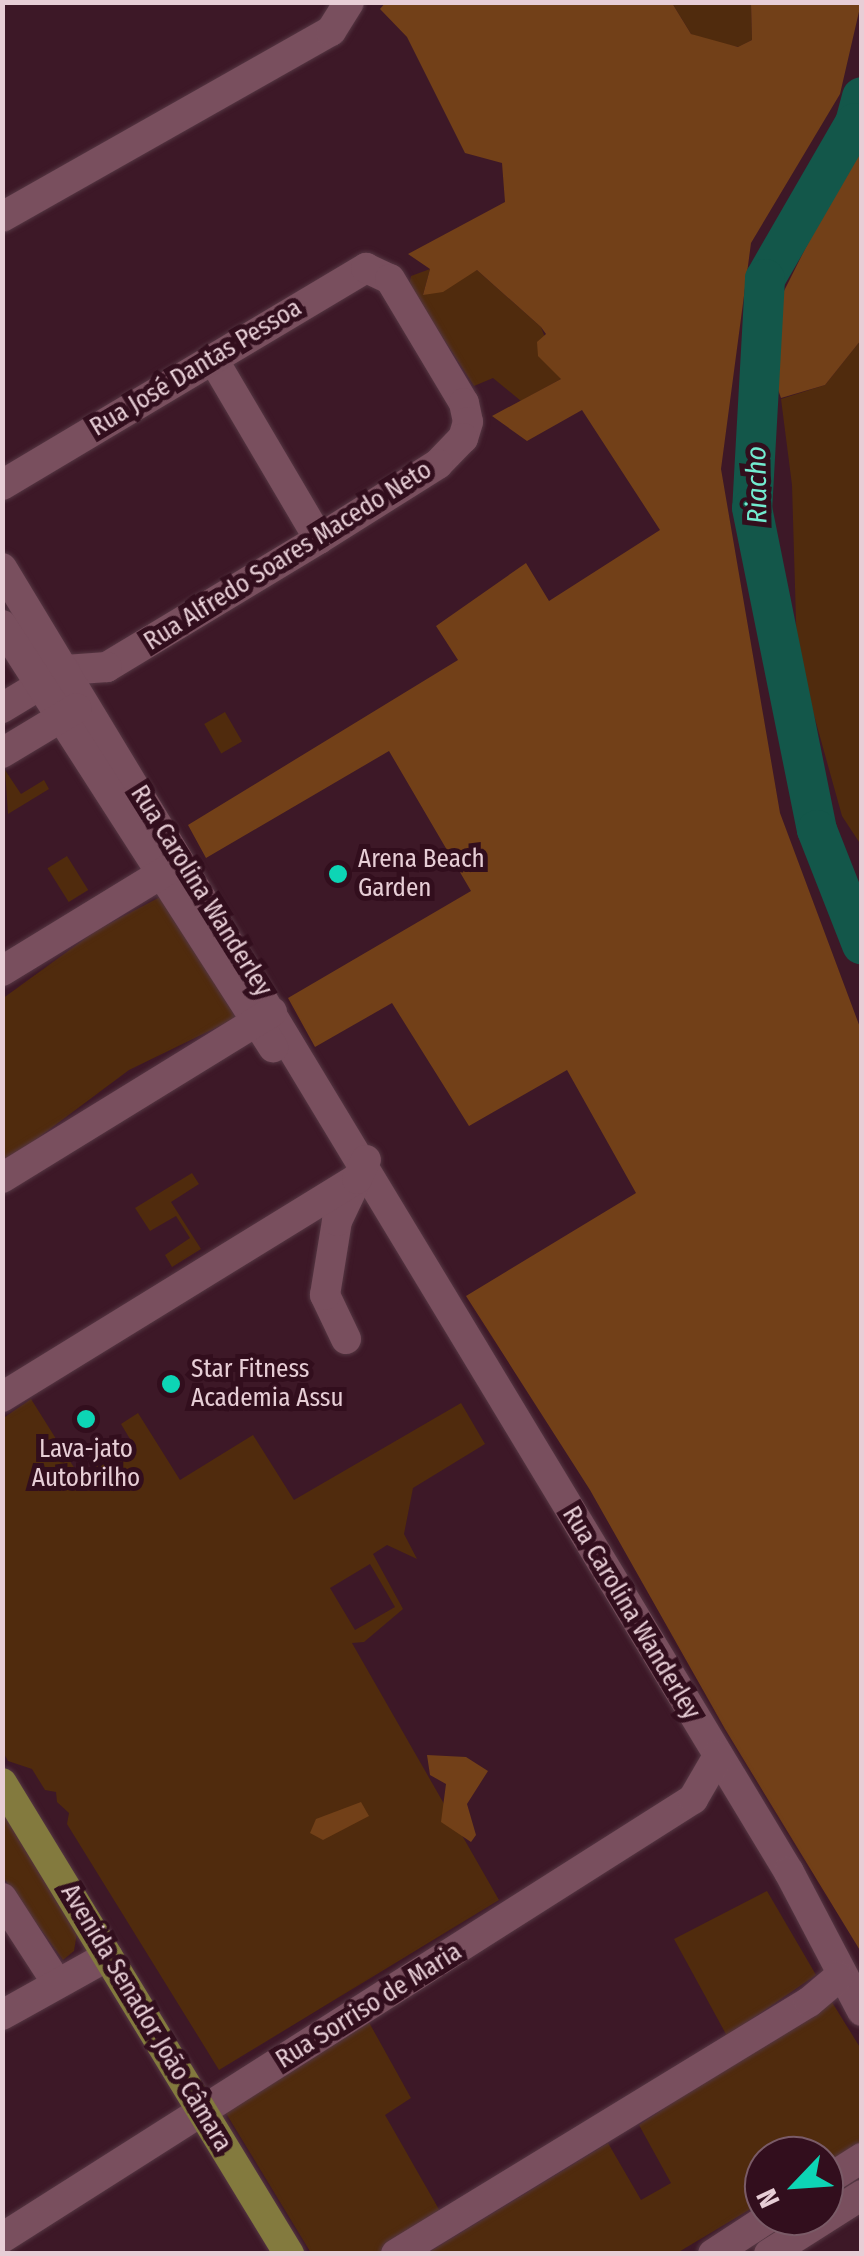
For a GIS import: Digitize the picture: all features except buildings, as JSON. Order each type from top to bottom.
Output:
[{"type":"main road","name":"Avenida Senador João Câmara","points":[[2,1783],[290,2254]]},
{"type":"street","points":[[2,217],[331,31],[349,2]]},
{"type":"street","name":"Rua José Dantas Pessoa","points":[[2,485],[355,272],[374,268],[390,279]]},
{"type":"street","name":"Rua Alfredo Soares Macedo Neto","points":[[2,708],[52,678],[107,666],[438,464],[463,438],[468,422],[464,403],[390,279]]},
{"type":"street","points":[[213,359],[320,539]]},
{"type":"street","name":"Rua Carolina Wanderley","points":[[2,568],[52,678],[361,1169],[396,1217],[789,1872],[839,1977],[862,2011]]},
{"type":"street","name":"Rua Carolina Wanderley","points":[[2,625],[52,678]]},
{"type":"street","name":"Rua Alfredo Soares Macedo Neto","points":[[2,752],[72,711],[107,666]]},
{"type":"street","points":[[2,971],[172,867]]},
{"type":"street","points":[[2,1178],[265,1016]]},
{"type":"street","points":[[346,1338],[325,1295],[336,1221],[361,1169]]},
{"type":"street","points":[[2,1397],[361,1169]]},
{"type":"street","name":"Rua Sorriso de Maria","points":[[2,2238],[694,1799],[718,1756]]},
{"type":"street","points":[[2,1898],[55,1980]]},
{"type":"street","points":[[2,2015],[55,1980],[108,1956]]},
{"type":"street","points":[[396,2254],[809,2002],[839,1977]]},
{"type":"street","points":[[769,2254],[862,2196]]},
{"type":"street","points":[[713,2254],[744,2234]]},
{"type":"shaded area","points":[[386,2],[672,3],[691,34],[738,47],[752,40],[751,3],[861,3],[840,94],[751,243],[721,469],[780,813],[861,1030],[861,1952],[725,1729],[590,1490],[466,1296],[636,1193],[567,1070],[469,1126],[392,1003],[315,1047],[288,998],[471,891],[389,751],[206,858],[188,825],[458,660],[436,626],[526,563],[549,601],[660,530],[582,410],[527,441],[492,416],[561,379],[538,356],[537,342],[546,334],[541,327],[477,270],[443,292],[423,295],[430,269],[408,254],[505,202],[502,163],[465,153],[407,37],[380,9]]},
{"type":"shaded area","points":[[672,3],[751,3],[752,40],[739,47],[702,40],[691,34]]},
{"type":"shaded area","points":[[861,137],[861,340],[825,385],[781,398],[775,381],[781,297]]},
{"type":"shaded area","points":[[430,269],[423,295],[477,270],[541,327],[561,379],[521,401],[493,378],[474,386],[409,285],[411,276]]},
{"type":"shaded area","points":[[861,340],[861,845],[842,816],[797,654],[792,485],[781,399],[825,385]]},
{"type":"shaded area","points":[[225,712],[242,741],[221,753],[204,724]]},
{"type":"shaded area","points":[[5,770],[21,794],[44,780],[49,789],[8,814]]},
{"type":"shaded area","points":[[67,856],[88,890],[69,902],[47,868]]},
{"type":"shaded area","points":[[162,896],[236,1018],[129,1070],[3,1164],[2,999],[97,930]]},
{"type":"shaded area","points":[[192,1173],[199,1184],[171,1202],[201,1249],[172,1267],[165,1255],[190,1238],[176,1216],[150,1231],[135,1208]]},
{"type":"shaded area","points":[[31,1399],[80,1477],[133,1444],[121,1424],[138,1413],[180,1480],[253,1435],[294,1500],[461,1403],[485,1444],[413,1488],[404,1534],[417,1559],[387,1545],[373,1554],[403,1609],[364,1642],[352,1643],[499,1900],[219,2070],[67,1824],[69,1813],[57,1802],[56,1792],[45,1790],[32,1769],[8,1761],[3,1752],[2,1419]],"holes":[[[370,1564],[395,1607],[355,1630],[330,1588]]]},
{"type":"shaded area","points":[[427,1755],[466,1757],[488,1771],[467,1804],[476,1835],[471,1842],[441,1822],[446,1784],[430,1775]]},
{"type":"shaded area","points":[[361,1802],[369,1816],[323,1840],[310,1833],[316,1819]]},
{"type":"shaded area","points":[[3,1809],[77,1933],[74,1951],[63,1960],[3,1877]]},
{"type":"shaded area","points":[[767,1891],[816,1975],[727,2036],[674,1939]]},
{"type":"shaded area","points":[[830,1999],[861,2049],[861,2143],[844,2153],[844,2136],[744,2136],[744,2213],[677,2253],[429,2252],[608,2143],[641,2200],[671,2183],[639,2125]]},
{"type":"shaded area","points":[[366,2017],[411,2098],[385,2115],[441,2213],[383,2253],[311,2253],[224,2110]]},
{"type":"waterway","name":"Riacho","points":[[862,97],[855,123],[765,279],[752,508],[817,830],[862,945]]},
{"type":"place","name":"Arena Beach Garden","points":[[338,874]]},
{"type":"place","name":"Star Fitness Academia Assu","points":[[171,1384]]},
{"type":"place","name":"Lava-jato Autobrilho","points":[[86,1419]]}]
